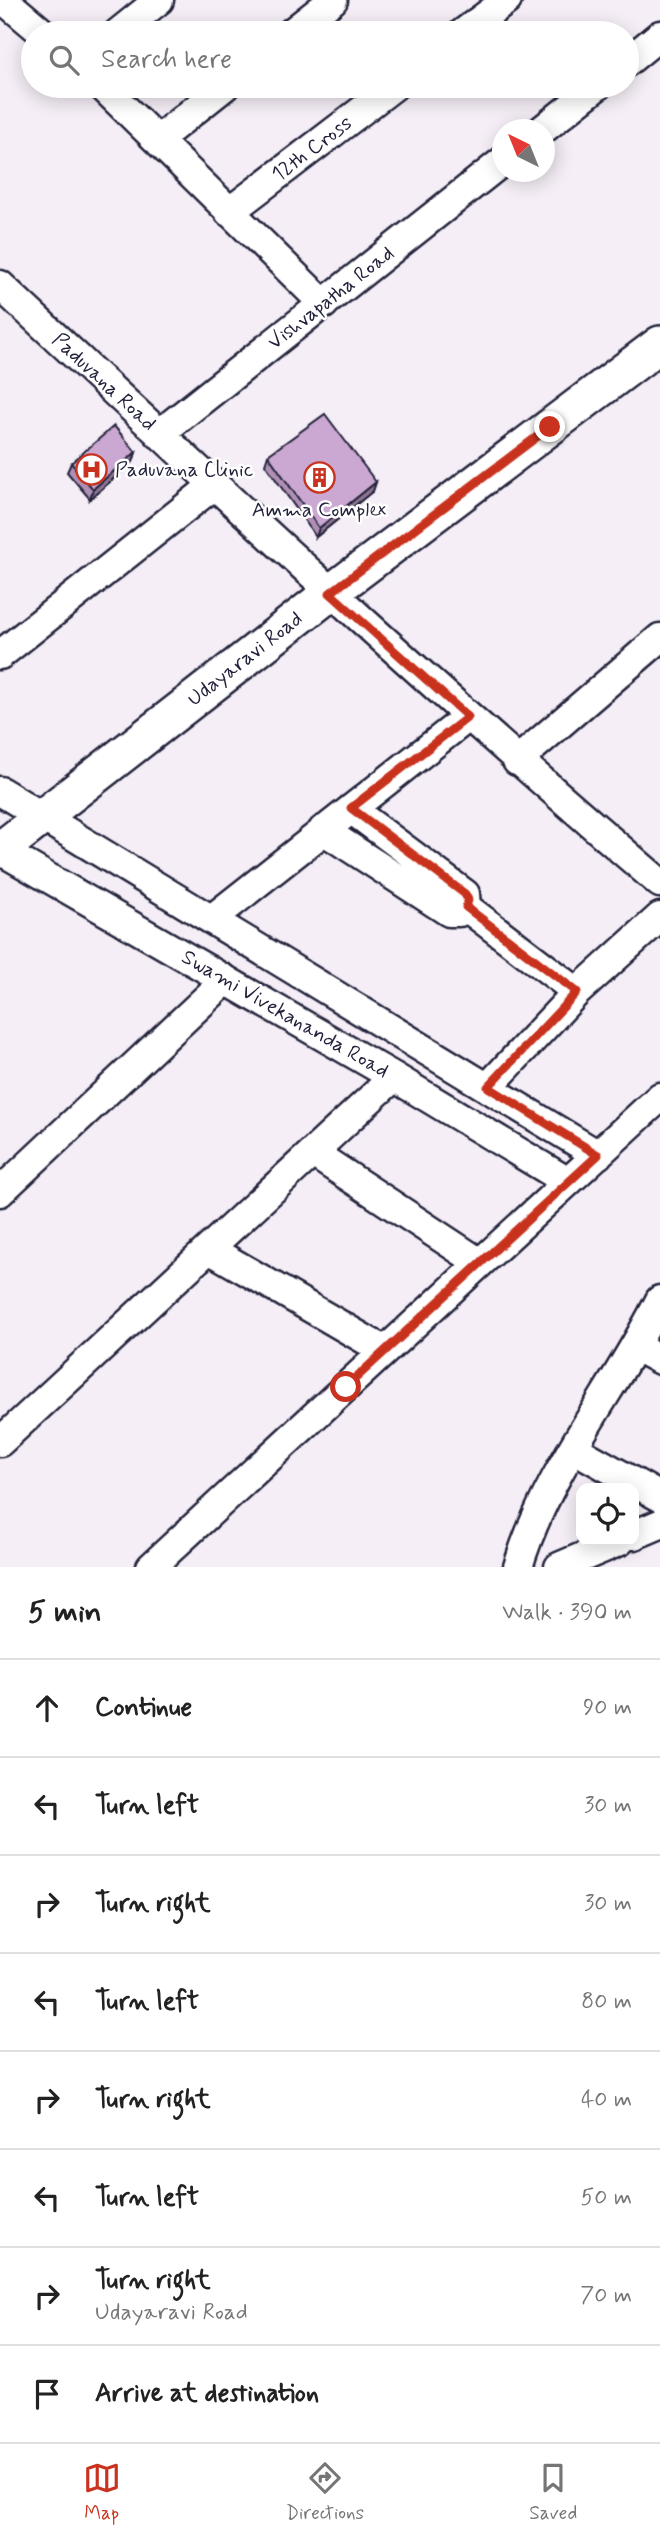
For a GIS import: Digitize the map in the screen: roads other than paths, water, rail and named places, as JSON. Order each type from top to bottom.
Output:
[{"type":"street","points":[[4,0],[29,21]]},
{"type":"street","points":[[133,21],[159,0]]},
{"type":"street","points":[[306,21],[333,0]]},
{"type":"street","points":[[479,21],[507,0]]},
{"type":"street","points":[[639,52],[660,35]]},
{"type":"street","points":[[114,98],[324,304]]},
{"type":"street","points":[[158,140],[210,98]]},
{"type":"street","name":"12th Cross","points":[[229,212],[378,98]]},
{"type":"street","points":[[555,120],[582,98]]},
{"type":"street","name":"Vishvapatha Road","points":[[159,434],[492,169]]},
{"type":"street","name":"Paduvana Road","points":[[0,285],[330,593],[517,761],[660,883]]},
{"type":"street","name":"Udayaravi Road","points":[[0,850],[330,593],[660,344]]},
{"type":"street","points":[[0,655],[214,485]]},
{"type":"street","points":[[517,761],[660,638]]},
{"type":"street","points":[[213,918],[468,717]]},
{"type":"street","points":[[0,791],[213,918],[598,1155]]},
{"type":"street","points":[[323,830],[449,912],[459,912],[466,907],[468,900],[465,894],[351,808]]},
{"type":"street","name":"Swami Vivekananda Road","points":[[0,850],[394,1077],[568,1182]]},
{"type":"street","points":[[466,907],[577,992]]},
{"type":"street","points":[[488,1087],[577,992],[660,917]]},
{"type":"street","points":[[0,1192],[226,980]]},
{"type":"street","points":[[0,1442],[394,1077]]},
{"type":"street","points":[[151,1567],[660,1097]]},
{"type":"street","points":[[313,1153],[480,1263]]},
{"type":"street","points":[[209,1249],[385,1351]]},
{"type":"street","points":[[517,1567],[541,1507],[573,1448],[648,1353],[660,1300]]},
{"type":"street","points":[[573,1448],[660,1497]]},
{"type":"street","points":[[639,1533],[660,1524]]},
{"type":"street","points":[[559,1567],[608,1546]]},
{"type":"place","name":"Paduvana Clinic","points":[[92,470]]},
{"type":"place","name":"Amma Complex","points":[[319,478]]}]
